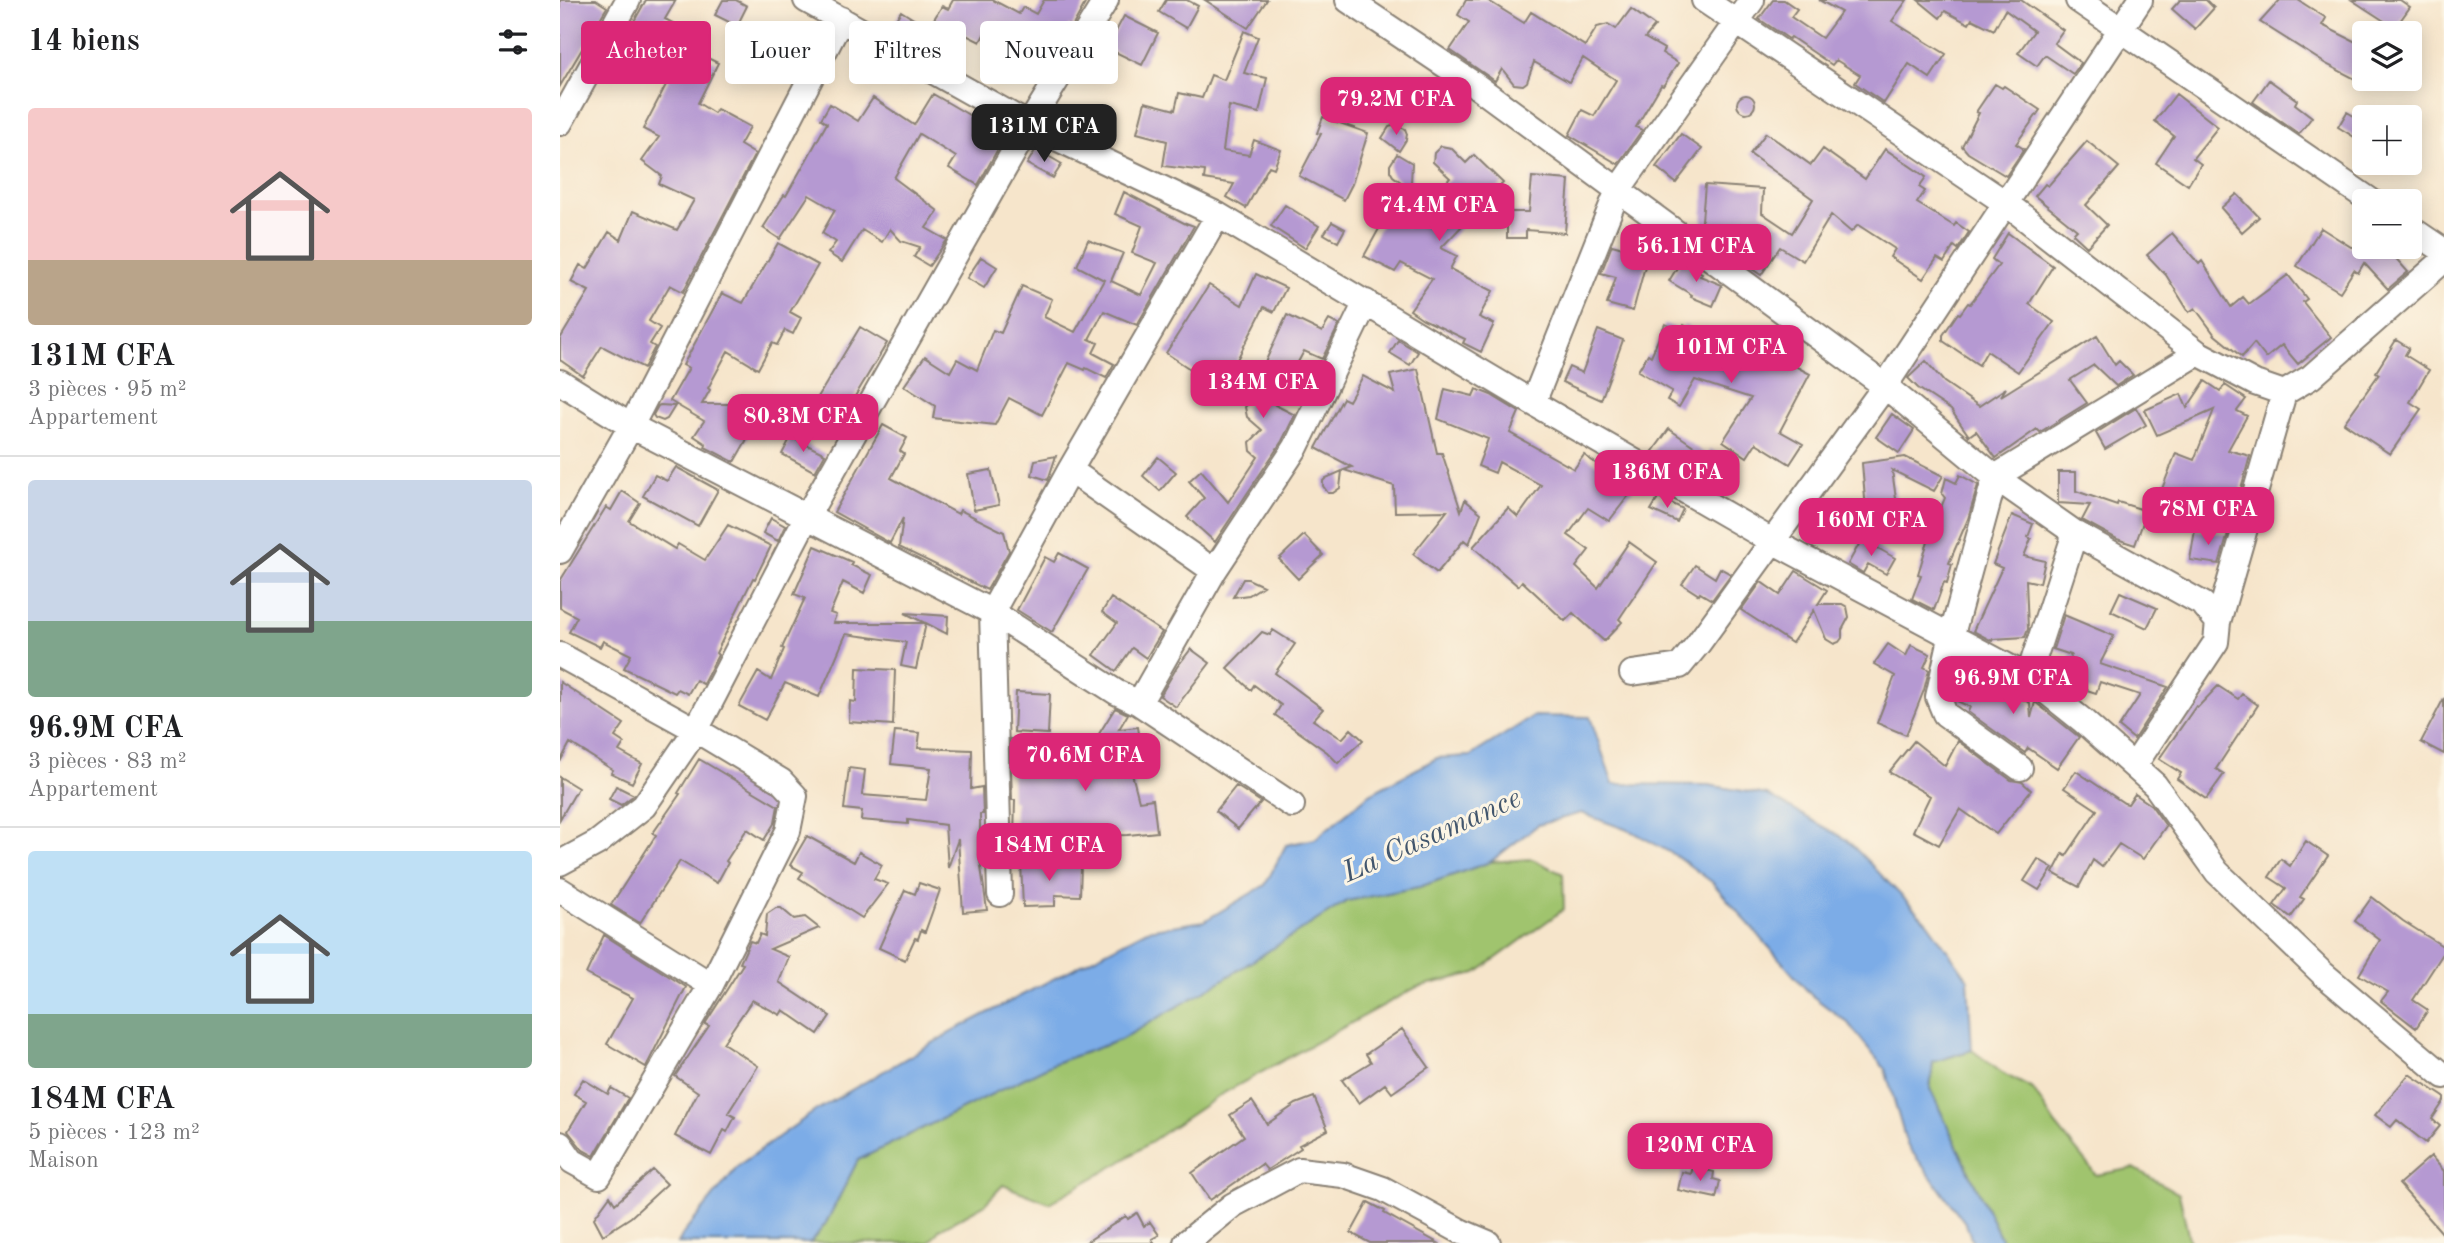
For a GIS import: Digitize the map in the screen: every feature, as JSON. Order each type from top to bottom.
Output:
[{"type":"street","points":[[560,123],[628,0]]},
{"type":"street","points":[[806,0],[1029,125],[1218,215],[1533,403],[1772,541],[2028,677],[2155,785],[2217,872],[2322,973],[2444,1076]]},
{"type":"street","points":[[560,863],[597,843],[644,806],[696,730],[806,518],[1029,125],[1106,0]]},
{"type":"street","points":[[1348,0],[1475,85],[1885,386],[1995,477],[2075,533],[2203,604],[2218,622]]},
{"type":"street","points":[[1704,0],[2007,204],[2198,354],[2255,383],[2284,393]]},
{"type":"street","points":[[1533,403],[1618,190],[1752,0]]},
{"type":"street","points":[[2078,0],[2353,189]]},
{"type":"street","points":[[1632,673],[1680,666],[1885,386],[2140,0]]},
{"type":"street","points":[[560,551],[631,426],[841,19]]},
{"type":"street","points":[[1000,894],[992,612],[1070,470],[1218,215]]},
{"type":"street","points":[[2422,236],[2444,251]]},
{"type":"street","points":[[2134,766],[2216,642],[2218,622],[2284,393],[2311,377],[2444,260]]},
{"type":"street","points":[[1139,703],[1214,571],[1296,447],[1366,302]]},
{"type":"street","points":[[2020,768],[1945,714],[1938,697],[1938,687],[1995,477],[2198,354]]},
{"type":"street","points":[[560,382],[631,426],[992,612],[1116,692],[1139,703],[1292,806]]},
{"type":"street","points":[[1070,470],[1214,571]]},
{"type":"street","points":[[2028,677],[2075,533]]},
{"type":"street","points":[[560,655],[696,730],[781,781],[795,796],[788,831],[711,985],[599,1176],[572,1161],[560,1144]]},
{"type":"street","points":[[560,890],[711,985]]},
{"type":"street","points":[[1186,1243],[1233,1205],[1298,1170],[1343,1175],[1383,1189],[1462,1232],[1488,1243]]},
{"type":"green space","points":[[1532,859],[1563,874],[1564,909],[1476,973],[1417,987],[1220,1095],[1121,1162],[1049,1203],[1003,1185],[984,1205],[940,1229],[929,1243],[810,1243],[826,1223],[858,1160],[1055,1063],[1120,1040],[1213,986],[1347,901],[1419,887],[1490,862]]},
{"type":"green space","points":[[1972,1050],[2002,1073],[2033,1089],[2055,1124],[2096,1175],[2134,1168],[2179,1194],[2190,1243],[2003,1243],[1930,1089],[1933,1062]]},
{"type":"water","name":"La Casamance","points":[[1534,716],[1590,717],[1613,784],[1708,785],[1767,795],[1847,840],[1927,922],[1968,979],[1972,1050],[1933,1062],[1930,1089],[2003,1243],[1973,1243],[1966,1224],[1907,1145],[1885,1069],[1848,1023],[1811,995],[1712,882],[1678,857],[1633,832],[1581,813],[1538,825],[1490,862],[1419,887],[1347,901],[1213,986],[1120,1040],[1055,1063],[858,1160],[826,1223],[810,1243],[678,1243],[739,1165],[815,1111],[957,1029],[1147,930],[1204,921],[1265,885],[1286,845],[1315,839],[1368,795],[1437,758],[1470,756]]},
{"type":"building","points":[[560,0],[596,0],[607,7],[599,21],[581,21],[581,51],[560,86]]},
{"type":"building","points":[[646,0],[676,0],[665,19],[669,21],[634,21]]},
{"type":"building","points":[[723,0],[736,0],[747,6],[740,21],[727,21],[715,15]]},
{"type":"building","points":[[953,0],[993,0],[1019,14],[1023,7],[1036,14],[1044,0],[1087,0],[1075,21],[980,21],[980,42],[966,35],[966,21],[934,19],[942,6],[948,9]]},
{"type":"building","points":[[1166,0],[1187,0],[1198,6],[1186,28],[1159,12]]},
{"type":"building","points":[[1205,0],[1267,0],[1248,28]]},
{"type":"building","points":[[1466,0],[1487,0],[1524,23],[1531,12],[1585,46],[1597,27],[1608,24],[1616,29],[1631,9],[1655,26],[1645,38],[1664,49],[1662,53],[1678,63],[1663,86],[1661,85],[1636,127],[1642,130],[1618,164],[1569,135],[1582,110],[1594,116],[1616,80],[1583,58],[1569,82],[1534,62],[1527,82],[1523,85],[1514,84],[1502,69],[1495,81],[1450,50],[1469,22],[1458,15]]},
{"type":"building","points":[[1773,0],[1784,0],[1797,9],[1791,17],[1822,38],[1841,12],[1819,0],[1907,0],[1892,21],[1946,54],[1930,78],[1909,64],[1884,103],[1855,83],[1860,75],[1836,60],[1832,65],[1759,19]]},
{"type":"building","points":[[1918,0],[2021,0],[2063,30],[2054,43],[2081,63],[2073,74],[2045,55],[2037,66],[2018,53],[2034,31],[2005,10],[1994,30],[1972,19],[1969,24],[1945,11],[1940,18]]},
{"type":"building","points":[[2180,0],[2206,0],[2214,8],[2195,29],[2172,9]]},
{"type":"building","points":[[2280,0],[2298,0],[2326,18],[2322,25],[2352,40],[2352,77],[2326,64],[2260,22]]},
{"type":"building","points":[[2352,0],[2400,0],[2410,7],[2400,21],[2384,21]]},
{"type":"building","points":[[901,11],[917,21],[895,21]]},
{"type":"building","points":[[1124,16],[1158,33],[1142,65],[1118,53],[1118,27]]},
{"type":"building","points":[[1244,31],[1258,37],[1244,73],[1267,78],[1259,113],[1229,106],[1223,151],[1249,155],[1254,140],[1281,150],[1274,168],[1269,166],[1246,208],[1227,197],[1234,184],[1204,179],[1205,171],[1163,166],[1167,141],[1137,133],[1145,102],[1175,110],[1179,93],[1202,98],[1211,75],[1224,80]]},
{"type":"building","points":[[711,60],[718,63],[711,77]]},
{"type":"building","points":[[2269,80],[2297,100],[2295,104],[2312,117],[2299,134],[2253,102]]},
{"type":"building","points":[[666,84],[708,84],[698,103],[714,113],[717,109],[750,127],[740,145],[755,154],[683,292],[670,285],[649,321],[660,328],[650,344],[655,347],[644,368],[602,346],[583,376],[560,360],[560,339],[589,291],[571,282],[580,265],[587,269],[609,232],[621,240],[633,211],[677,230],[694,200],[659,184],[662,176],[642,161],[659,137],[643,129]]},
{"type":"building","points":[[1995,84],[2002,88],[2004,86],[2040,110],[2016,144],[2024,149],[2006,176],[1968,153],[1962,146],[1979,113],[1976,112]]},
{"type":"building","points":[[933,94],[1005,136],[978,185],[949,168],[956,157],[919,134],[894,178],[938,211],[926,228],[947,240],[929,266],[914,257],[920,247],[901,241],[890,229],[882,242],[862,230],[842,262],[828,253],[836,242],[822,233],[835,210],[809,195],[780,239],[763,228],[784,195],[786,196],[827,123],[821,119],[830,104],[858,121],[873,98],[914,125]]},
{"type":"building","points":[[2176,94],[2218,127],[2193,158],[2201,164],[2188,185],[2156,163],[2174,136],[2155,121]]},
{"type":"building","points":[[1746,95],[1752,98],[1755,104],[1752,110],[1746,113],[1740,110],[1737,104],[1740,98]]},
{"type":"building","points":[[2347,112],[2352,115],[2352,136],[2338,127]]},
{"type":"building","points":[[1323,117],[1368,133],[1352,184],[1344,200],[1299,176],[1321,134],[1317,133]]},
{"type":"building","points":[[1395,125],[1405,129],[1407,134],[1399,151],[1382,138],[1389,127]]},
{"type":"building","points":[[1766,133],[1811,165],[1823,149],[1865,179],[1885,149],[1926,177],[1919,187],[1925,191],[1917,203],[1969,232],[1958,249],[1954,246],[1944,262],[1937,258],[1923,279],[1890,257],[1895,249],[1858,225],[1851,232],[1831,215],[1803,261],[1780,247],[1761,275],[1739,260],[1754,238],[1701,232],[1705,185],[1763,189],[1762,213],[1792,233],[1813,199],[1750,154]]},
{"type":"building","points":[[1681,134],[1702,149],[1676,183],[1656,167]]},
{"type":"building","points":[[2087,141],[2119,167],[2086,205],[2107,225],[2087,247],[2073,234],[2077,230],[2035,196],[2045,184],[2048,186]]},
{"type":"building","points":[[1441,146],[1451,148],[1466,163],[1474,155],[1503,183],[1441,248],[1457,256],[1450,269],[1493,291],[1479,317],[1494,324],[1481,352],[1463,343],[1465,339],[1410,310],[1432,279],[1401,263],[1395,272],[1364,256],[1386,216],[1408,228],[1399,195],[1401,182],[1390,171],[1390,165],[1397,154],[1412,163],[1411,182],[1431,200],[1450,178],[1433,162],[1434,153]]},
{"type":"building","points":[[1036,149],[1062,164],[1053,178],[1027,164]]},
{"type":"building","points":[[1532,177],[1569,180],[1565,233],[1526,230],[1526,238],[1507,238],[1507,212],[1529,212]]},
{"type":"building","points":[[1124,192],[1194,226],[1137,325],[1104,311],[1089,339],[1098,343],[1093,353],[1114,364],[1106,378],[1069,363],[1042,415],[1009,398],[995,425],[933,418],[935,406],[904,386],[925,356],[950,372],[957,359],[977,370],[993,330],[1001,333],[1022,286],[1052,299],[1044,317],[1075,332],[1104,280],[1077,266],[1088,240],[1123,253],[1111,281],[1141,295],[1157,263],[1132,253],[1142,226],[1115,214]]},
{"type":"building","points":[[2237,194],[2259,217],[2242,232],[2221,208]]},
{"type":"building","points":[[1285,205],[1319,226],[1305,248],[1271,226]]},
{"type":"building","points":[[1332,222],[1345,229],[1338,242],[1324,234]]},
{"type":"building","points":[[2321,228],[2352,247],[2352,259],[2396,259],[2408,272],[2388,289],[2364,263],[2358,273],[2354,270],[2340,292],[2297,266]]},
{"type":"building","points":[[2008,233],[2053,266],[2029,304],[2054,322],[2018,372],[1987,351],[1979,365],[1943,341],[1943,335],[1958,313],[1970,304],[1999,265],[1992,259]]},
{"type":"building","points":[[2172,233],[2199,264],[2202,261],[2231,307],[2243,297],[2249,304],[2288,275],[2307,299],[2303,302],[2331,337],[2298,364],[2282,345],[2266,358],[2254,343],[2242,357],[2215,335],[2195,308],[2189,312],[2166,275],[2147,255]]},
{"type":"building","points":[[778,243],[818,265],[790,312],[801,318],[793,334],[785,330],[777,345],[772,343],[758,369],[728,351],[708,388],[710,390],[702,404],[737,404],[741,415],[758,421],[758,429],[750,434],[734,462],[705,447],[706,444],[694,436],[704,421],[670,401],[689,368],[683,365],[722,293],[743,303]]},
{"type":"building","points":[[1612,245],[1648,255],[1633,311],[1607,304],[1616,277],[1601,273]]},
{"type":"building","points":[[981,257],[997,267],[984,288],[967,278]]},
{"type":"building","points":[[1681,261],[1702,273],[1700,276],[1722,285],[1713,306],[1691,297],[1692,295],[1669,281]]},
{"type":"building","points":[[1256,274],[1286,288],[1274,312],[1264,307],[1224,385],[1190,369],[1166,353],[1209,285],[1242,305]]},
{"type":"building","points":[[1287,315],[1322,332],[1329,320],[1339,325],[1322,359],[1304,351],[1275,405],[1295,415],[1282,441],[1215,542],[1187,517],[1204,498],[1189,481],[1201,470],[1228,502],[1258,457],[1251,451],[1250,442],[1262,430],[1247,417],[1245,407],[1254,397],[1265,376],[1260,373]]},
{"type":"building","points":[[1665,324],[1682,331],[1684,325],[1773,363],[1776,356],[1810,374],[1780,431],[1803,444],[1790,464],[1756,443],[1747,457],[1723,441],[1751,398],[1695,380],[1679,407],[1667,400],[1672,391],[1638,371],[1648,354],[1651,356]]},
{"type":"building","points":[[860,327],[887,343],[845,418],[815,402]]},
{"type":"building","points":[[1598,330],[1623,340],[1601,400],[1562,382],[1569,367],[1582,373]]},
{"type":"building","points":[[2097,336],[2115,365],[2119,361],[2133,375],[2116,386],[2094,365],[2070,380],[2087,403],[2040,432],[2037,429],[1996,458],[1976,431],[1969,436],[1951,410],[1908,378],[1926,361],[1944,382],[1979,406],[2006,388],[2001,396]]},
{"type":"building","points":[[1398,340],[1418,352],[1410,365],[1390,353]]},
{"type":"building","points":[[2396,340],[2409,348],[2405,355],[2429,370],[2410,402],[2421,409],[2390,454],[2344,423],[2379,374],[2376,372]]},
{"type":"building","points":[[1418,369],[1437,453],[1442,453],[1461,511],[1465,500],[1481,513],[1469,544],[1464,540],[1437,573],[1413,554],[1447,511],[1395,512],[1394,486],[1344,470],[1352,467],[1316,448],[1343,398],[1349,401],[1363,376],[1395,393],[1390,375]]},
{"type":"building","points":[[2205,381],[2220,391],[2225,385],[2246,399],[2237,411],[2247,416],[2228,450],[2250,456],[2233,517],[2162,489],[2176,453],[2194,460],[2214,410],[2157,435],[2145,410],[2181,394],[2187,408]]},
{"type":"building","points":[[1445,389],[1473,396],[1476,389],[1491,395],[1519,412],[1510,433],[1574,469],[1584,455],[1633,490],[1609,521],[1588,508],[1568,535],[1589,550],[1576,567],[1598,588],[1629,542],[1657,562],[1619,619],[1622,622],[1604,641],[1573,613],[1565,621],[1522,581],[1518,586],[1473,547],[1508,508],[1518,517],[1541,485],[1499,462],[1495,473],[1478,466],[1488,439],[1438,419]]},
{"type":"building","points":[[658,406],[675,406],[663,421],[653,415]]},
{"type":"building","points":[[2136,408],[2146,425],[2105,449],[2096,433]]},
{"type":"building","points":[[1892,414],[1914,430],[1899,453],[1876,437]]},
{"type":"building","points":[[883,425],[907,438],[900,451],[904,454],[891,478],[958,514],[960,510],[1004,532],[1009,551],[987,590],[899,547],[903,518],[890,543],[834,512]]},
{"type":"building","points":[[1669,429],[1707,455],[1710,449],[1727,458],[1711,488],[1651,454]]},
{"type":"building","points":[[791,437],[825,454],[815,472],[782,454]]},
{"type":"building","points":[[1056,456],[1048,480],[1032,475],[1035,460]]},
{"type":"building","points":[[1158,457],[1176,472],[1160,491],[1143,476]]},
{"type":"building","points":[[1905,457],[1943,476],[1934,491],[1892,470],[1897,506],[1866,510],[1862,463]]},
{"type":"building","points":[[676,467],[718,490],[698,526],[643,496],[655,475],[667,481]]},
{"type":"building","points":[[991,470],[999,505],[974,510],[968,474]]},
{"type":"building","points":[[1342,471],[1340,488],[1328,493],[1323,481]]},
{"type":"building","points":[[2058,472],[2076,472],[2076,491],[2117,505],[2118,502],[2147,511],[2135,545],[2117,539],[2082,520],[2090,505],[2058,503]]},
{"type":"building","points":[[1960,475],[1978,485],[1968,519],[1949,563],[1952,564],[1947,583],[1944,582],[1934,610],[1912,599],[1921,575],[1918,574],[1931,531],[1945,498],[1942,494],[1946,478],[1956,483]]},
{"type":"building","points":[[622,491],[640,503],[629,521],[675,549],[678,544],[705,560],[728,525],[771,546],[703,684],[696,680],[688,694],[678,689],[675,693],[624,668],[631,655],[603,641],[600,647],[569,632],[577,617],[560,608],[560,581],[606,507],[611,510]]},
{"type":"building","points":[[1659,497],[1683,509],[1677,522],[1651,510]]},
{"type":"building","points":[[2012,515],[2033,524],[2028,537],[2031,539],[2024,556],[2045,561],[2040,583],[2026,580],[2028,629],[2025,637],[1992,641],[1973,631],[2002,568],[1993,564]]},
{"type":"building","points":[[771,518],[785,526],[778,541],[763,533]]},
{"type":"building","points":[[2195,530],[2228,534],[2219,564],[2190,560]]},
{"type":"building","points":[[1304,535],[1323,555],[1298,579],[1279,559]]},
{"type":"building","points":[[1862,539],[1895,558],[1886,574],[1868,564],[1863,573],[1848,564]]},
{"type":"building","points":[[815,546],[852,562],[851,565],[872,575],[864,593],[843,582],[830,613],[836,615],[833,623],[925,623],[905,613],[948,616],[947,634],[926,623],[916,669],[901,666],[906,642],[846,634],[819,697],[785,683],[765,720],[739,706],[758,672],[771,680],[805,598],[794,594]]},
{"type":"building","points":[[1059,553],[1088,569],[1052,632],[1017,610],[1045,557],[1054,562]]},
{"type":"building","points":[[1695,565],[1715,578],[1720,568],[1731,574],[1712,600],[1682,584]]},
{"type":"building","points":[[1796,571],[1827,590],[1818,604],[1842,604],[1847,607],[1849,617],[1839,642],[1834,644],[1826,639],[1814,610],[1792,643],[1741,610],[1761,582],[1780,595]]},
{"type":"building","points":[[1243,579],[1263,586],[1249,595],[1233,597]]},
{"type":"building","points":[[2120,592],[2157,608],[2147,628],[2111,611]]},
{"type":"building","points":[[1111,598],[1162,632],[1146,658],[1132,648],[1116,671],[1094,655],[1117,623],[1102,612]]},
{"type":"building","points":[[2064,615],[2114,636],[2100,664],[2168,687],[2134,739],[2119,727],[2140,695],[2100,682],[2096,693],[2062,682],[2071,655],[2053,649]]},
{"type":"building","points":[[1273,630],[1295,644],[1275,673],[1323,709],[1313,720],[1342,739],[1351,729],[1363,740],[1338,763],[1275,715],[1281,705],[1254,685],[1251,690],[1227,668],[1262,632],[1270,635]]},
{"type":"building","points":[[1888,644],[1906,656],[1911,645],[1930,654],[1924,667],[1929,670],[1924,690],[1906,735],[1877,723],[1895,676],[1874,664]]},
{"type":"building","points":[[1191,649],[1210,663],[1176,707],[1160,696]]},
{"type":"building","points":[[1962,659],[1996,678],[1992,684],[2030,703],[2031,718],[2035,702],[2079,737],[2057,768],[2028,748],[2025,753],[1968,712],[1970,707],[1955,700]]},
{"type":"building","points":[[857,668],[895,670],[893,725],[849,722],[850,701],[856,702]]},
{"type":"building","points":[[560,682],[624,724],[615,737],[624,743],[619,751],[642,764],[632,783],[611,773],[613,770],[570,743],[560,762]]},
{"type":"building","points":[[2218,686],[2238,699],[2242,694],[2258,705],[2216,769],[2224,774],[2206,799],[2177,779],[2181,773],[2159,759],[2196,706]]},
{"type":"building","points":[[1016,692],[1050,694],[1048,734],[1014,732]]},
{"type":"building","points":[[2444,698],[2444,754],[2421,742]]},
{"type":"building","points":[[1115,708],[1128,714],[1119,729],[1138,727],[1143,760],[1129,762],[1139,801],[1153,799],[1157,832],[1014,837],[1015,800],[1012,800],[1010,739],[1019,739],[1020,772],[1087,776],[1113,769],[1109,744],[1100,758],[1089,750]]},
{"type":"building","points":[[895,731],[920,733],[918,748],[972,750],[971,789],[982,787],[980,860],[987,910],[963,912],[958,839],[948,868],[945,825],[908,820],[908,824],[861,820],[862,811],[844,809],[849,768],[865,770],[862,795],[926,800],[931,768],[891,764]]},
{"type":"building","points":[[1914,741],[1945,766],[1958,741],[2011,780],[2022,782],[2031,790],[1996,834],[1960,809],[1939,845],[1913,831],[1930,796],[1889,772]]},
{"type":"building","points":[[699,759],[778,806],[775,822],[764,840],[747,829],[726,861],[728,863],[717,883],[680,861],[640,923],[611,905],[656,835],[653,833],[680,794],[678,793]]},
{"type":"building","points":[[2076,771],[2124,803],[2128,804],[2135,794],[2151,805],[2166,826],[2143,859],[2119,844],[2102,867],[2093,860],[2079,887],[2053,873],[2063,854],[2066,856],[2097,810],[2064,788]]},
{"type":"building","points":[[560,777],[578,788],[560,819]]},
{"type":"building","points":[[616,786],[634,795],[621,805],[609,799]]},
{"type":"building","points":[[1236,786],[1261,802],[1238,829],[1216,811]]},
{"type":"building","points":[[807,836],[854,862],[859,852],[882,865],[874,879],[888,884],[862,918],[799,878],[803,872],[790,865]]},
{"type":"building","points":[[2306,841],[2328,856],[2300,897],[2304,899],[2291,917],[2274,905],[2286,888],[2269,877],[2281,859],[2290,866]]},
{"type":"building","points":[[2038,859],[2053,868],[2039,890],[2024,881]]},
{"type":"building","points":[[1021,862],[1081,865],[1080,896],[1055,895],[1055,906],[1023,907]]},
{"type":"building","points":[[919,883],[940,890],[925,932],[921,930],[918,939],[915,938],[905,960],[879,948],[905,890],[915,894]]},
{"type":"building","points":[[2372,897],[2444,947],[2444,952],[2413,1000],[2428,1010],[2416,1028],[2381,1001],[2388,992],[2359,975],[2380,940],[2355,921]]},
{"type":"building","points":[[781,908],[794,919],[805,917],[819,928],[770,949],[789,957],[779,982],[830,1016],[818,1034],[783,1010],[780,1015],[752,1000],[723,1043],[758,1066],[728,1113],[735,1117],[727,1132],[724,1130],[711,1155],[675,1136],[698,1092],[675,1076],[709,1026],[705,1024],[743,964],[740,963],[750,941],[756,943],[760,934],[765,936],[767,914]]},
{"type":"building","points":[[604,935],[686,987],[646,1067],[607,1044],[633,998],[586,974]]},
{"type":"building","points":[[1402,1029],[1429,1067],[1392,1093],[1385,1084],[1359,1103],[1342,1080],[1371,1062],[1366,1054]]},
{"type":"building","points":[[2409,1074],[2444,1097],[2432,1119],[2440,1126],[2426,1143],[2397,1120],[2391,1127],[2375,1115]]},
{"type":"building","points":[[583,1079],[608,1094],[611,1088],[628,1098],[594,1156],[583,1150],[568,1131],[586,1101],[574,1094]]},
{"type":"building","points":[[1314,1097],[1328,1130],[1299,1145],[1301,1148],[1267,1170],[1262,1164],[1210,1200],[1192,1173],[1244,1136],[1230,1115],[1252,1101],[1267,1124],[1296,1104]]},
{"type":"building","points":[[2431,1156],[2444,1171],[2444,1235],[2399,1184]]},
{"type":"building","points":[[1693,1167],[1714,1172],[1713,1179],[1720,1181],[1716,1198],[1678,1190],[1682,1172],[1691,1174]]},
{"type":"building","points":[[653,1170],[667,1184],[631,1217],[603,1235],[594,1218],[610,1196],[615,1204]]},
{"type":"building","points":[[1368,1202],[1438,1243],[1370,1243],[1351,1233]]},
{"type":"building","points":[[1137,1213],[1144,1226],[1150,1222],[1159,1235],[1152,1239],[1154,1243],[1085,1243],[1126,1216],[1128,1219]]}]
